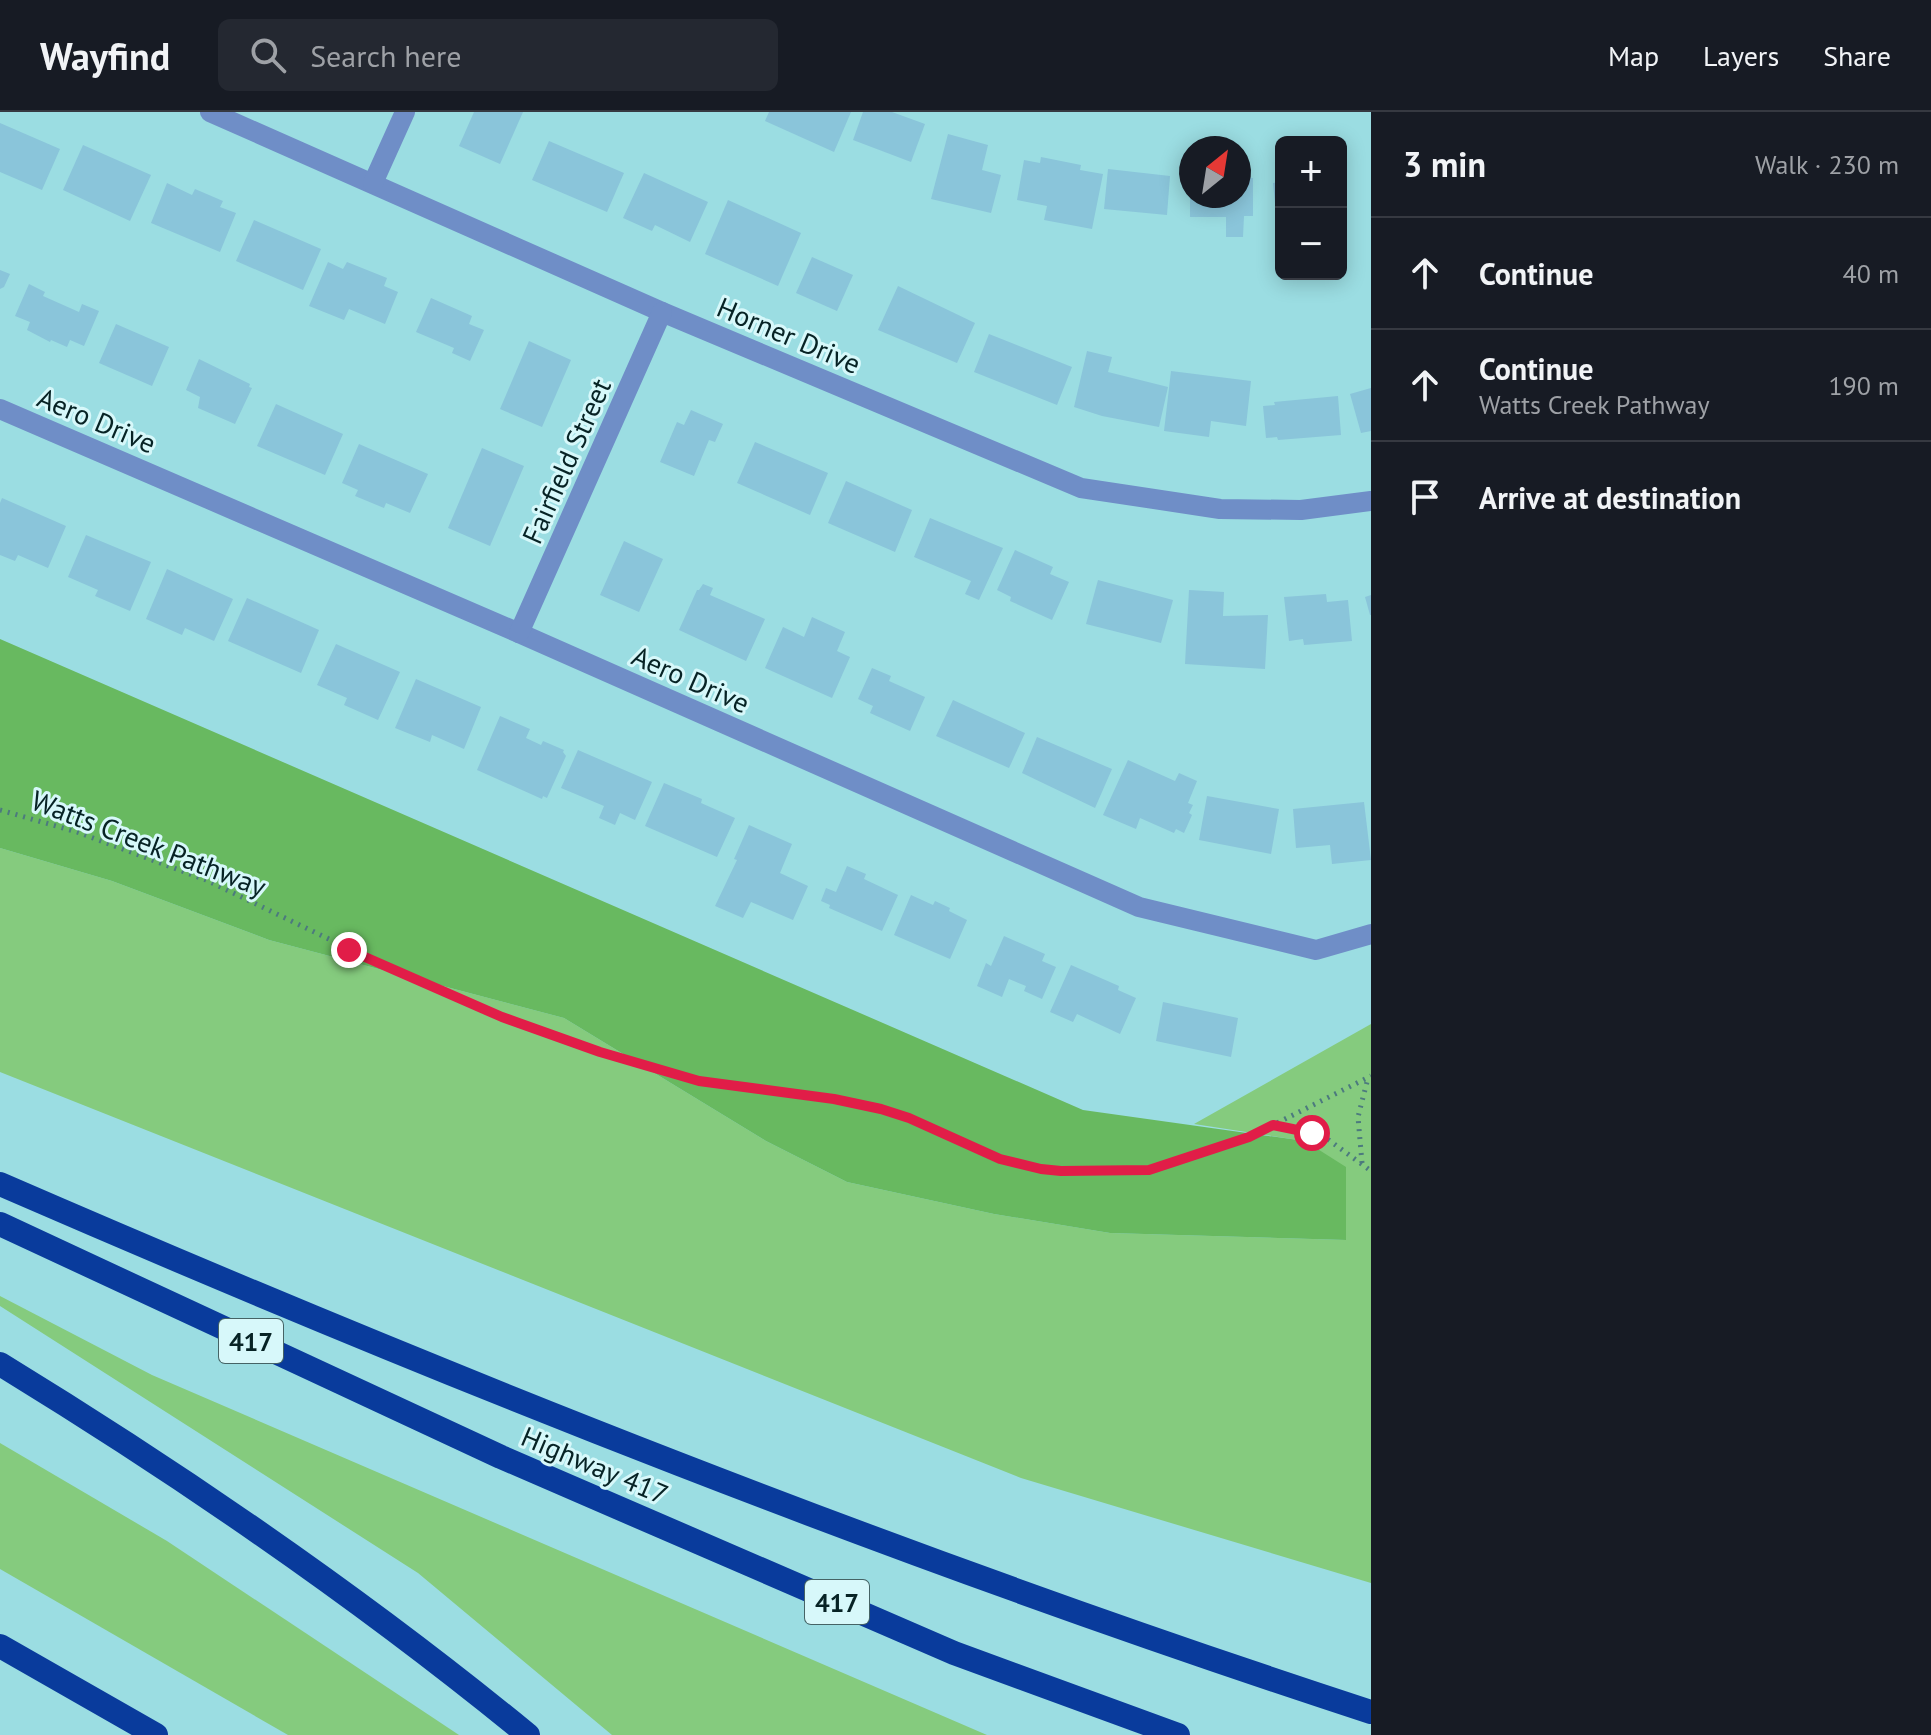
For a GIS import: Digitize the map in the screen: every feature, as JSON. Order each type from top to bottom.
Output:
[{"type":"highway","points":[[0,1184],[286,1307],[578,1426],[1202,1657],[1371,1712]]},
{"type":"highway","name":"Highway 417","points":[[0,1224],[545,1476],[954,1653],[1178,1735]]},
{"type":"highway","points":[[0,1364],[155,1463],[314,1572],[418,1648],[528,1735]]},
{"type":"highway","points":[[0,1646],[156,1735]]},
{"type":"highway","points":[[104,1706],[149,1735]]},
{"type":"street","name":"Horner Drive","points":[[210,112],[662,312],[1081,488],[1220,509],[1301,510],[1371,501]]},
{"type":"street","points":[[373,183],[405,112]]},
{"type":"street","name":"Fairfield Street","points":[[519,633],[662,312]]},
{"type":"street","name":"Aero Drive","points":[[0,409],[519,633],[1139,907],[1316,950],[1371,934]]},
{"type":"path","name":"Watts Creek Pathway","points":[[0,810],[77,832],[206,880],[408,977],[502,1017],[600,1052],[699,1081],[834,1099],[881,1109],[909,1118],[1000,1159],[1041,1169],[1149,1170],[1249,1137],[1370,1076]]},
{"type":"path","points":[[1362,1164],[1358,1117],[1370,1076]]},
{"type":"path","points":[[1273,1125],[1326,1138],[1371,1171]]},
{"type":"green space","points":[[0,639],[1083,1110],[1305,1141],[1346,1167],[1346,1240],[1110,1233],[994,1214],[847,1182],[766,1141],[564,1018],[269,940],[112,881],[0,848]]},
{"type":"green space","points":[[0,848],[112,881],[269,940],[564,1018],[766,1141],[847,1182],[994,1214],[1110,1233],[1346,1240],[1304,1141],[1194,1124],[1371,1024],[1371,1583],[1021,1478],[0,1072]]},
{"type":"green space","points":[[0,1296],[152,1375],[987,1735],[612,1735],[418,1573],[0,1306]]},
{"type":"green space","points":[[0,1443],[167,1541],[459,1735],[288,1735],[0,1569]]},
{"type":"building","points":[[474,112],[523,112],[500,164],[459,146]]},
{"type":"building","points":[[769,112],[851,112],[834,152],[765,121]]},
{"type":"building","points":[[863,112],[892,112],[925,124],[911,162],[853,140]]},
{"type":"building","points":[[0,123],[60,149],[42,190],[0,172]]},
{"type":"building","points":[[948,134],[988,145],[982,170],[1001,175],[991,213],[931,199]]},
{"type":"building","points":[[549,141],[624,173],[607,212],[532,180]]},
{"type":"building","points":[[83,145],[151,175],[130,221],[63,190]]},
{"type":"building","points":[[1041,157],[1081,165],[1080,170],[1103,174],[1092,229],[1044,220],[1047,206],[1017,200],[1024,160],[1040,163]]},
{"type":"building","points":[[1108,169],[1170,176],[1167,215],[1104,209]]},
{"type":"building","points":[[644,173],[708,202],[690,242],[655,225],[652,231],[623,218]]},
{"type":"building","points":[[1253,178],[1253,216],[1244,216],[1243,237],[1226,237],[1226,217],[1190,217],[1190,208],[1251,208]]},
{"type":"building","points":[[167,183],[192,195],[195,189],[223,201],[220,207],[236,213],[220,252],[151,223]]},
{"type":"building","points":[[728,200],[801,233],[778,286],[705,254]]},
{"type":"building","points":[[254,220],[321,249],[303,290],[236,261]]},
{"type":"building","points":[[812,257],[853,275],[837,311],[796,293]]},
{"type":"building","points":[[328,262],[343,269],[347,262],[387,278],[384,286],[398,292],[385,324],[349,309],[344,320],[309,306]]},
{"type":"building","points":[[0,270],[10,274],[0,289]]},
{"type":"building","points":[[29,284],[45,292],[43,296],[79,312],[82,304],[99,311],[84,346],[70,340],[67,347],[27,330],[30,322],[15,316]]},
{"type":"building","points":[[898,286],[975,323],[957,363],[878,330]]},
{"type":"building","points":[[431,298],[472,316],[469,324],[484,330],[470,361],[452,353],[454,348],[416,332]]},
{"type":"building","points":[[116,324],[169,347],[152,386],[99,363]]},
{"type":"building","points":[[989,334],[1072,367],[1057,405],[974,372]]},
{"type":"building","points":[[529,341],[571,360],[542,427],[500,409]]},
{"type":"building","points":[[1087,351],[1112,357],[1108,372],[1168,387],[1159,427],[1074,407]]},
{"type":"building","points":[[199,359],[250,384],[252,388],[235,424],[198,408],[200,397],[186,390]]},
{"type":"building","points":[[1171,371],[1251,381],[1246,426],[1211,421],[1209,437],[1164,431]]},
{"type":"building","points":[[1371,388],[1371,431],[1361,433],[1350,394]]},
{"type":"building","points":[[1338,396],[1341,435],[1278,440],[1277,437],[1266,438],[1263,406],[1275,405],[1274,402]]},
{"type":"building","points":[[276,404],[343,434],[325,475],[257,446]]},
{"type":"building","points":[[691,410],[723,424],[715,442],[709,440],[694,476],[660,462],[677,422],[684,425]]},
{"type":"building","points":[[755,442],[828,473],[810,515],[737,483]]},
{"type":"building","points":[[359,444],[428,474],[410,513],[386,503],[384,508],[355,496],[358,490],[342,483]]},
{"type":"building","points":[[482,448],[524,466],[490,546],[448,528]]},
{"type":"building","points":[[846,481],[912,510],[895,552],[828,523]]},
{"type":"building","points":[[2,498],[66,526],[48,568],[18,555],[15,561],[0,555]]},
{"type":"building","points":[[930,518],[1003,548],[979,600],[965,594],[971,581],[914,557]]},
{"type":"building","points":[[86,535],[151,562],[130,611],[95,596],[98,590],[68,577]]},
{"type":"building","points":[[624,541],[663,559],[639,612],[600,595]]},
{"type":"building","points":[[1015,550],[1053,567],[1050,574],[1069,582],[1052,620],[1010,601],[1011,597],[997,590]]},
{"type":"building","points":[[167,569],[233,599],[214,641],[185,628],[182,635],[146,619]]},
{"type":"building","points":[[1098,580],[1173,600],[1161,643],[1086,624]]},
{"type":"building","points":[[703,584],[713,588],[710,595],[765,619],[746,661],[679,630],[697,590]]},
{"type":"building","points":[[1189,590],[1224,592],[1223,616],[1268,615],[1265,669],[1185,664]]},
{"type":"building","points":[[1326,594],[1327,602],[1348,600],[1352,641],[1304,645],[1303,639],[1289,641],[1284,597]]},
{"type":"building","points":[[1371,595],[1371,615],[1370,615],[1365,597]]},
{"type":"building","points":[[247,598],[319,630],[301,673],[228,641]]},
{"type":"building","points":[[812,617],[845,632],[837,651],[850,657],[832,698],[765,668],[783,627],[804,637]]},
{"type":"building","points":[[336,644],[400,672],[378,720],[344,705],[347,698],[317,685]]},
{"type":"building","points":[[872,668],[891,676],[889,681],[925,697],[910,731],[870,713],[873,706],[858,699]]},
{"type":"building","points":[[416,679],[481,707],[464,749],[432,735],[430,742],[395,728]]},
{"type":"building","points":[[953,700],[1025,733],[1009,768],[936,736]]},
{"type":"building","points":[[500,716],[530,729],[526,738],[564,750],[566,756],[547,798],[543,796],[542,799],[477,770]]},
{"type":"building","points":[[1037,737],[1112,769],[1095,808],[1022,773]]},
{"type":"building","points":[[578,750],[652,782],[635,820],[620,813],[615,825],[599,818],[604,806],[561,788]]},
{"type":"building","points":[[1128,760],[1175,781],[1179,773],[1197,781],[1188,803],[1193,805],[1189,813],[1192,815],[1184,833],[1176,829],[1174,833],[1140,818],[1136,829],[1103,815]]},
{"type":"building","points":[[664,783],[702,799],[701,803],[735,818],[717,857],[645,826]]},
{"type":"building","points":[[1207,796],[1279,809],[1271,854],[1199,840]]},
{"type":"building","points":[[1364,802],[1371,860],[1332,864],[1330,845],[1296,848],[1293,809]]},
{"type":"building","points":[[749,825],[792,844],[780,873],[808,886],[793,920],[751,902],[743,918],[715,906],[737,860],[734,859]]},
{"type":"building","points":[[847,866],[866,874],[864,879],[898,895],[882,931],[829,908],[830,905],[821,901],[826,888],[836,892]]},
{"type":"building","points":[[911,895],[933,905],[935,901],[967,920],[950,959],[894,935]]},
{"type":"building","points":[[1004,936],[1045,954],[1042,961],[1056,967],[1042,999],[1024,991],[1026,986],[1009,979],[1002,997],[977,986],[986,963],[991,966]]},
{"type":"building","points":[[1071,965],[1119,986],[1118,990],[1136,998],[1120,1034],[1077,1014],[1073,1022],[1050,1012]]},
{"type":"building","points":[[1163,1002],[1238,1018],[1231,1057],[1156,1041]]},
{"type":"route","points":[[349,950],[502,1017],[600,1052],[699,1081],[834,1099],[881,1109],[909,1118],[1000,1159],[1041,1169],[1149,1170],[1249,1137],[1273,1125],[1312,1133]]}]
